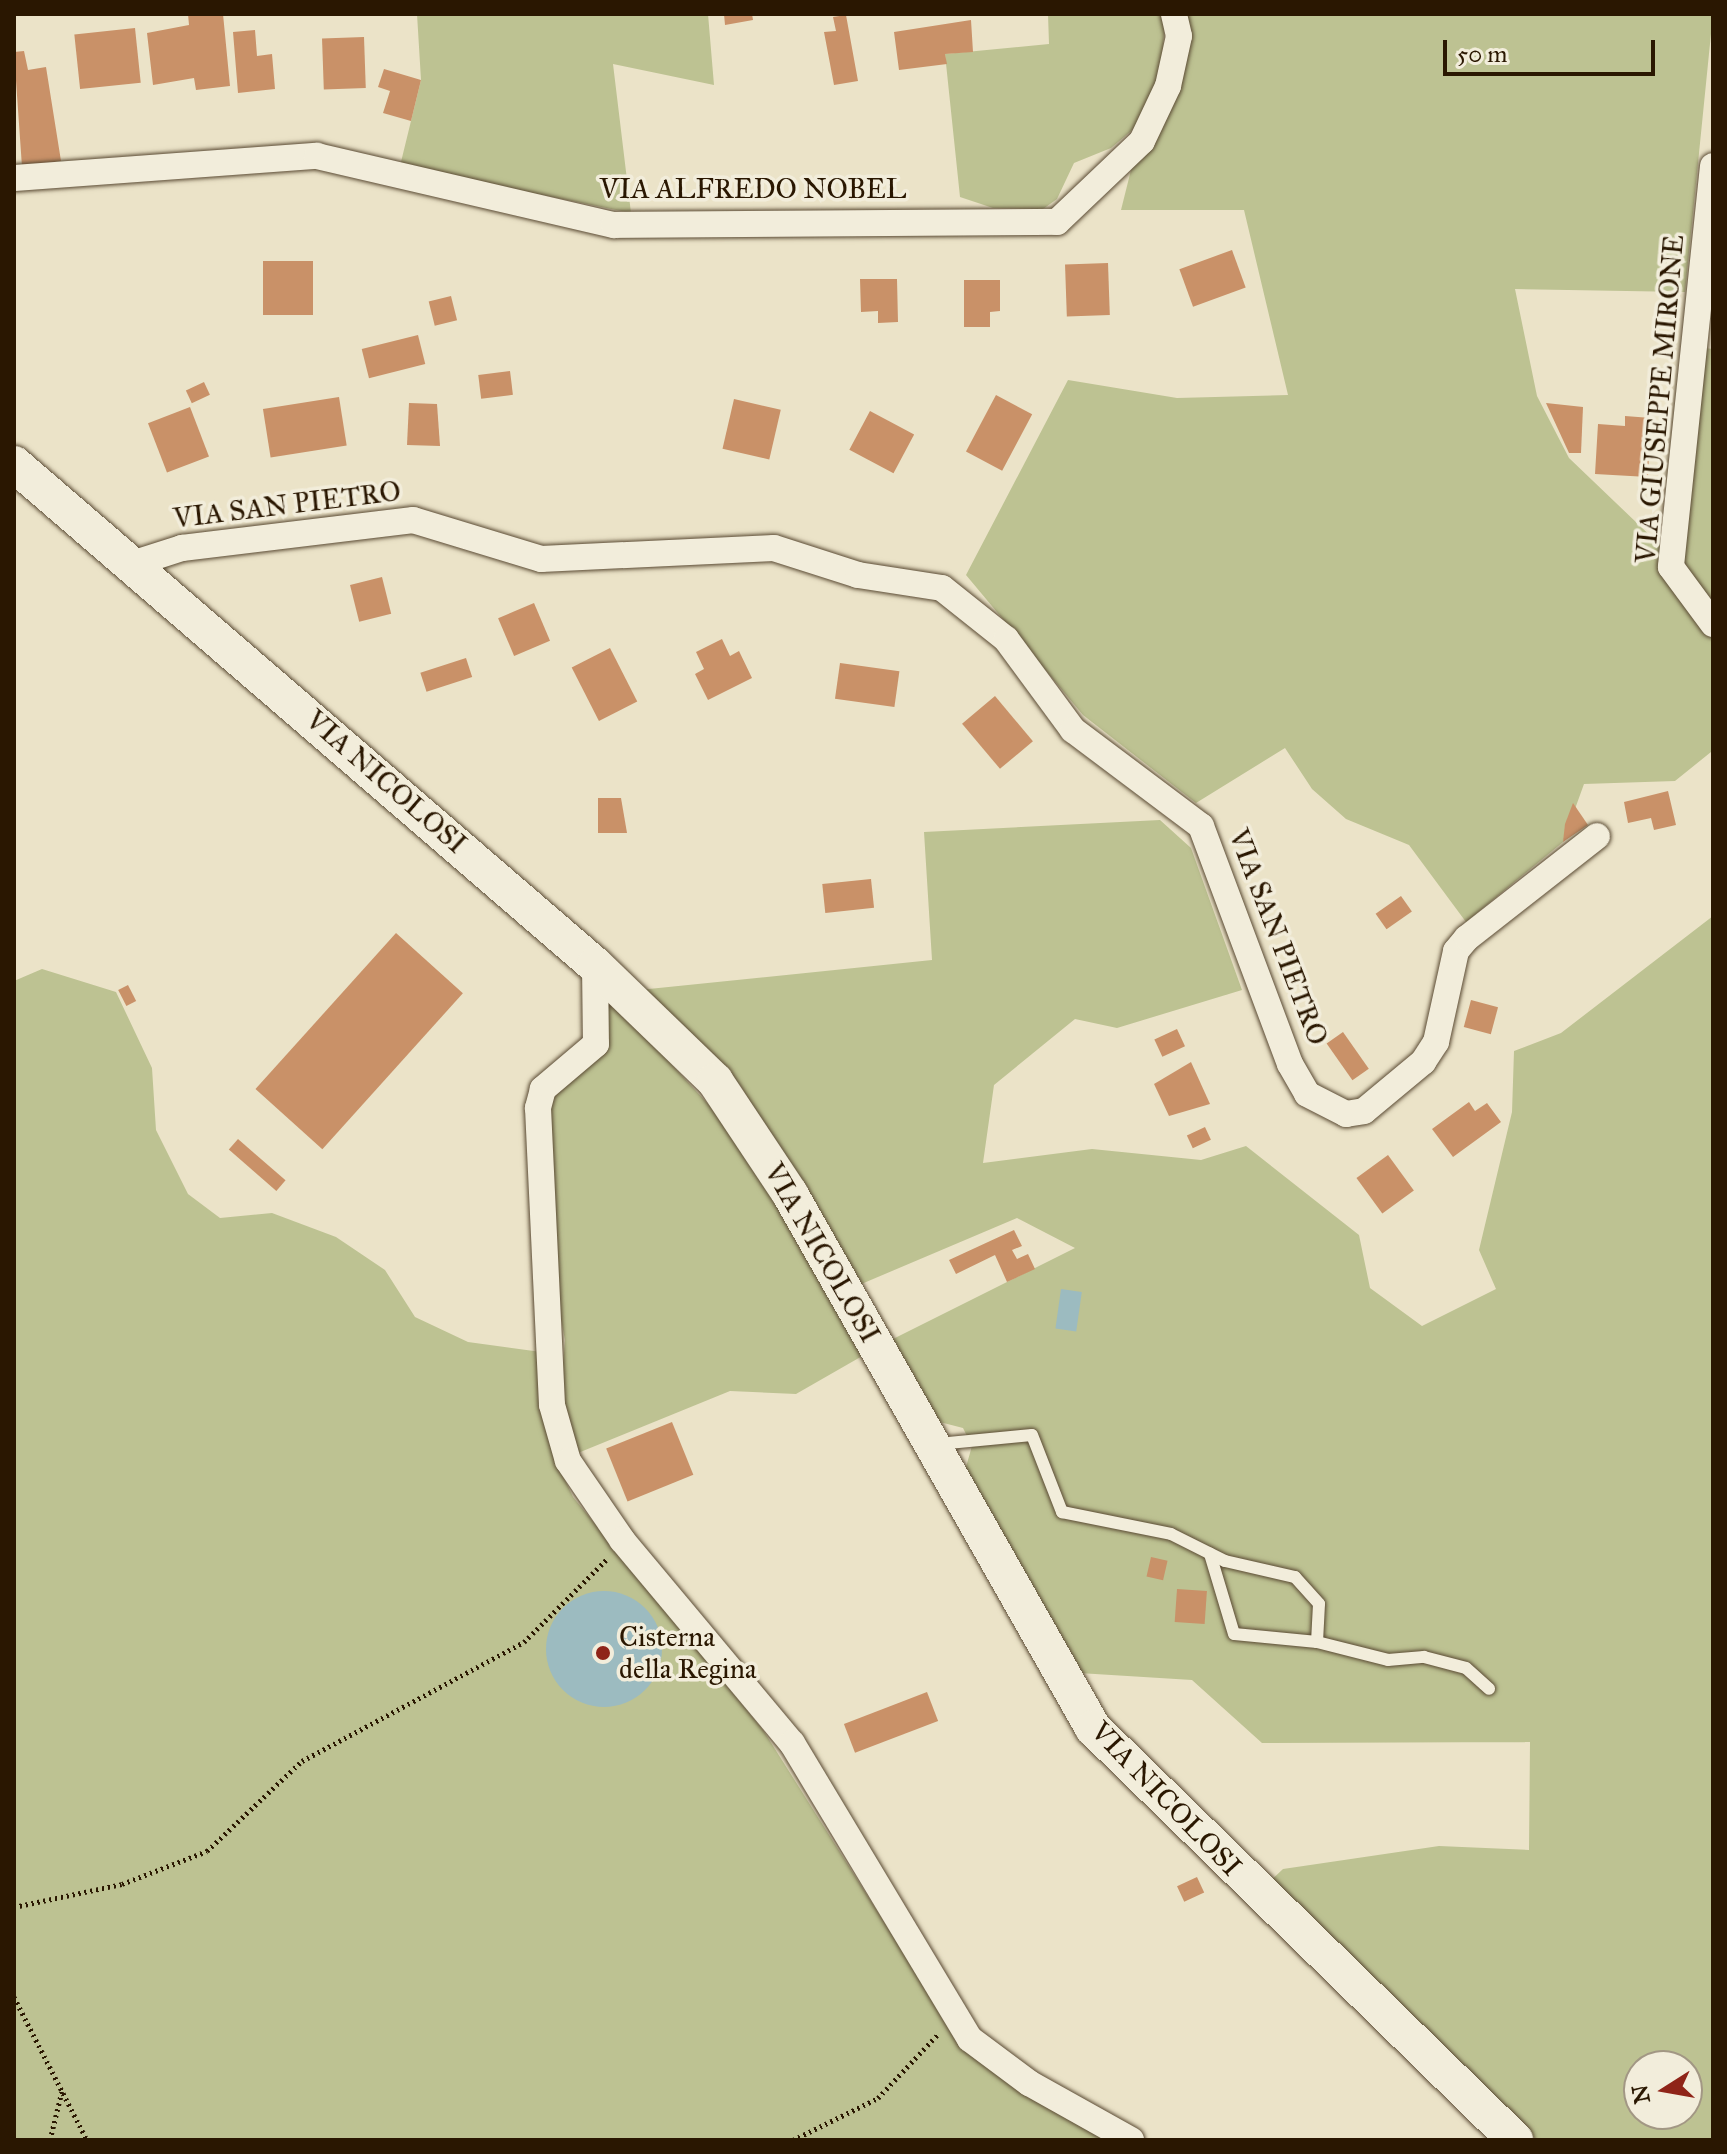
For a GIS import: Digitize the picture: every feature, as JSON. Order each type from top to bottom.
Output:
[{"type":"main road","name":"VIA NICOLOSI","points":[[14,464],[595,965],[715,1081],[755,1137],[1093,1728],[1515,2140]]},
{"type":"street","name":"VIA ALFREDO NOBEL","points":[[14,178],[317,156],[614,225],[1057,222],[1142,141],[1168,86],[1179,36],[1174,14]]},
{"type":"street","name":"VIA GIUSEPPE MIRONE","points":[[1713,166],[1671,567],[1713,624]]},
{"type":"street","name":"VIA SAN PIETRO","points":[[129,565],[182,548],[413,520],[541,559],[774,548],[858,575],[942,588],[1006,639],[1073,730],[1201,826],[1290,1064],[1307,1094],[1346,1114],[1364,1111],[1423,1062],[1436,1042],[1456,951],[1467,938],[1597,836]]},
{"type":"street","points":[[595,965],[596,1044],[543,1089],[538,1149],[558,1435],[581,1484],[622,1540],[792,1743],[970,2039],[1029,2083],[1131,2140]]},
{"type":"lane","points":[[931,1444],[1032,1435],[1062,1512],[1171,1534],[1210,1554],[1295,1577],[1319,1604],[1317,1642]]},
{"type":"lane","points":[[1210,1554],[1234,1634],[1317,1642],[1388,1660],[1424,1657],[1466,1668],[1489,1689]]},
{"type":"path","points":[[14,1907],[122,1884],[207,1851],[302,1761],[524,1642],[622,1540]]},
{"type":"path","points":[[14,1997],[87,2140]]},
{"type":"path","points":[[793,2140],[878,2098],[955,2016]]},
{"type":"path","points":[[50,2140],[62,2091]]},
{"type":"green space","points":[[417,14],[708,14],[714,85],[613,64],[631,213],[400,166],[421,80]]},
{"type":"green space","points":[[1048,14],[1165,14],[1162,68],[1137,126],[1111,148],[1074,163],[1057,199],[1043,209],[993,208],[960,197],[945,54],[1049,44]]},
{"type":"green space","points":[[1183,14],[1713,14],[1685,292],[1515,289],[1537,396],[1569,458],[1662,547],[1713,634],[1711,752],[1675,781],[1584,784],[1563,842],[1466,922],[1409,845],[1346,819],[1312,789],[1285,748],[1196,803],[1083,715],[966,575],[1068,380],[1177,398],[1288,395],[1244,210],[1121,210],[1131,170],[1160,123]]},
{"type":"green space","points":[[1704,348],[1713,349],[1713,608],[1682,574]]},
{"type":"green space","points":[[1160,820],[1191,848],[1242,990],[1117,1028],[1075,1019],[994,1085],[983,1163],[1092,1149],[1201,1160],[1246,1146],[1359,1235],[1370,1288],[1422,1326],[1496,1289],[1479,1250],[1512,1112],[1514,1051],[1561,1033],[1713,916],[1713,2140],[1537,2140],[1268,1883],[1283,1869],[1439,1846],[1529,1850],[1530,1742],[1262,1743],[1192,1680],[1079,1673],[964,1474],[972,1446],[963,1428],[932,1420],[889,1341],[1075,1248],[1017,1218],[859,1285],[740,1085],[639,990],[932,960],[924,832]]},
{"type":"green space","points":[[42,969],[116,992],[152,1068],[156,1130],[188,1194],[220,1218],[272,1213],[336,1237],[385,1270],[415,1317],[468,1342],[541,1352],[559,1467],[573,1497],[763,1730],[942,2014],[1104,2140],[14,2140],[14,981]]},
{"type":"green space","points":[[604,992],[736,1134],[864,1355],[796,1394],[730,1391],[573,1455],[560,1402],[565,1340],[552,1272],[551,1090],[565,1079]]},
{"type":"water","points":[[1061,1289],[1082,1292],[1076,1332],[1055,1329]]},
{"type":"water","name":"Cisterna della Regina","points":[[604,1591],[626,1595],[645,1608],[658,1627],[662,1649],[658,1671],[645,1690],[626,1703],[604,1707],[582,1703],[563,1690],[550,1671],[546,1649],[550,1627],[563,1608],[582,1595]]},
{"type":"building","points":[[188,14],[223,14],[230,86],[196,90],[194,78],[153,85],[147,33],[189,25]]},
{"type":"building","points":[[724,14],[752,14],[753,20],[725,25]]},
{"type":"building","points":[[846,15],[858,81],[834,85],[824,32],[836,31],[833,17]]},
{"type":"building","points":[[971,20],[973,52],[945,54],[947,64],[899,70],[894,32]]},
{"type":"building","points":[[135,28],[141,83],[80,89],[74,34]]},
{"type":"building","points":[[255,30],[257,56],[272,54],[275,89],[238,93],[233,32]]},
{"type":"building","points":[[364,37],[366,88],[324,89],[322,38]]},
{"type":"building","points":[[24,51],[28,70],[46,67],[61,161],[22,167],[14,52]]},
{"type":"building","points":[[384,69],[421,80],[411,121],[383,113],[390,91],[378,87]]},
{"type":"building","points":[[1232,250],[1246,288],[1193,307],[1179,269]]},
{"type":"building","points":[[263,261],[313,261],[313,315],[263,315]]},
{"type":"building","points":[[1108,263],[1110,315],[1067,316],[1065,265]]},
{"type":"building","points":[[860,279],[897,279],[898,322],[878,323],[878,311],[861,312]]},
{"type":"building","points":[[964,280],[1000,280],[1000,311],[990,312],[990,327],[964,327]]},
{"type":"building","points":[[451,296],[457,320],[435,326],[429,302]]},
{"type":"building","points":[[418,335],[425,364],[369,378],[362,349]]},
{"type":"building","points":[[510,371],[513,395],[481,399],[478,375]]},
{"type":"building","points":[[204,382],[210,395],[192,403],[186,390]]},
{"type":"building","points":[[996,395],[1032,414],[1002,471],[966,452]]},
{"type":"building","points":[[339,397],[347,445],[271,457],[263,409]]},
{"type":"building","points":[[734,399],[781,410],[769,459],[723,449]]},
{"type":"building","points":[[409,403],[437,404],[440,446],[407,445]]},
{"type":"building","points":[[1546,403],[1583,407],[1581,453],[1569,453]]},
{"type":"building","points":[[190,407],[209,456],[167,473],[148,423]]},
{"type":"building","points":[[870,411],[914,434],[893,473],[849,450]]},
{"type":"building","points":[[1625,416],[1651,418],[1648,477],[1595,474],[1598,424],[1625,426]]},
{"type":"building","points":[[382,577],[391,614],[359,622],[350,585]]},
{"type":"building","points":[[534,603],[550,641],[514,656],[498,618]]},
{"type":"building","points":[[722,639],[730,656],[739,651],[752,678],[708,700],[695,674],[704,669],[696,652]]},
{"type":"building","points":[[610,648],[637,701],[599,721],[572,668]]},
{"type":"building","points":[[466,658],[472,677],[427,692],[420,673]]},
{"type":"building","points":[[840,663],[899,671],[894,707],[835,699]]},
{"type":"building","points":[[995,696],[1033,741],[1000,769],[962,724]]},
{"type":"building","points":[[1668,791],[1676,825],[1654,830],[1651,818],[1628,823],[1624,802]]},
{"type":"building","points":[[598,798],[621,798],[627,833],[598,833]]},
{"type":"building","points":[[1573,803],[1588,825],[1563,842],[1565,824]]},
{"type":"building","points":[[871,879],[874,908],[825,913],[822,884]]},
{"type":"building","points":[[1401,896],[1412,912],[1387,929],[1376,914]]},
{"type":"building","points":[[396,933],[463,993],[322,1149],[255,1089]]},
{"type":"building","points":[[128,985],[136,1001],[126,1006],[118,990]]},
{"type":"building","points":[[1471,1000],[1498,1007],[1491,1034],[1464,1027]]},
{"type":"building","points":[[1177,1029],[1185,1046],[1162,1057],[1154,1040]]},
{"type":"building","points":[[1343,1032],[1369,1069],[1352,1080],[1327,1043]]},
{"type":"building","points":[[1191,1062],[1210,1104],[1169,1116],[1154,1084]]},
{"type":"building","points":[[1469,1102],[1475,1111],[1487,1103],[1501,1122],[1453,1157],[1432,1129]]},
{"type":"building","points":[[1205,1127],[1211,1140],[1193,1148],[1187,1135]]},
{"type":"building","points":[[238,1139],[286,1180],[276,1191],[229,1150]]},
{"type":"building","points":[[1388,1155],[1414,1191],[1382,1214],[1356,1178]]},
{"type":"building","points":[[1014,1230],[1022,1246],[1012,1250],[1017,1259],[1028,1254],[1035,1269],[1007,1282],[995,1255],[956,1274],[949,1260]]},
{"type":"building","points":[[672,1422],[693,1475],[628,1501],[606,1449]]},
{"type":"building","points":[[1151,1557],[1168,1561],[1163,1580],[1147,1576]]},
{"type":"building","points":[[1177,1589],[1207,1591],[1205,1624],[1175,1622]]},
{"type":"building","points":[[927,1692],[938,1721],[855,1753],[844,1724]]},
{"type":"building","points":[[1197,1877],[1204,1892],[1184,1902],[1177,1886]]},
{"type":"place","name":"Cisterna della Regina","points":[[603,1653]]}]
